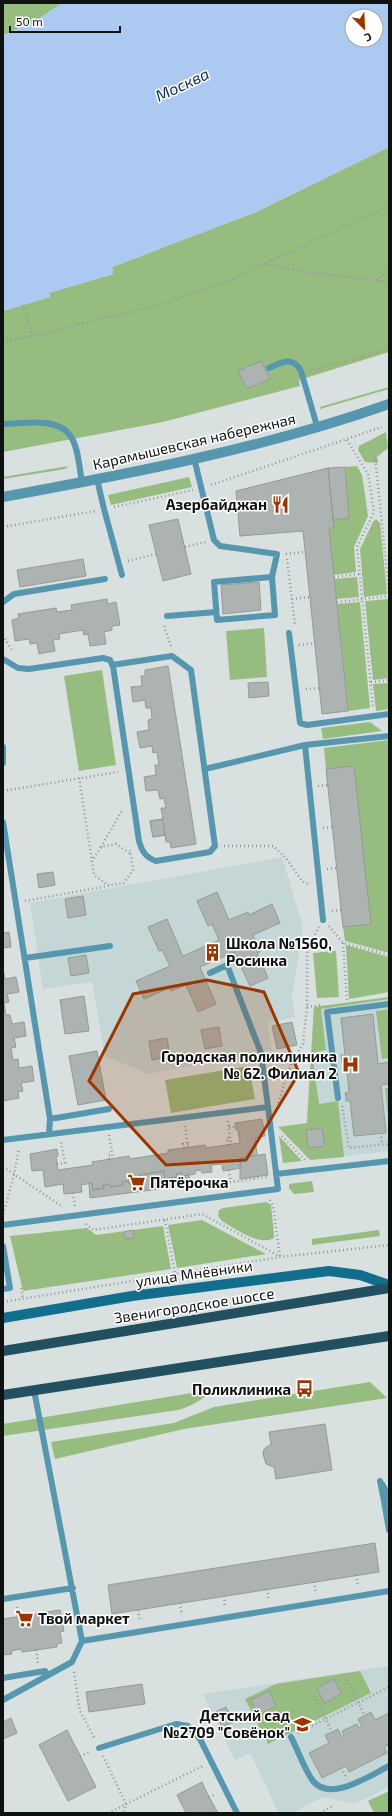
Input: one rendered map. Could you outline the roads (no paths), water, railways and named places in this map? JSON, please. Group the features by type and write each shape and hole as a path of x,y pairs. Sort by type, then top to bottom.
{"main road":[{"name":"улица Мнёвники","path":"3,1318 132,1296 329,1271 347,1272 389,1285"},
{"name":"Звенигородское шоссе","path":"3,1351 389,1288"},
{"path":"3,1395 389,1336"}],"street":[{"name":"Карамышевская набережная","path":"3,497 194,458 358,415 389,404"}],"lane":[{"path":"269,368 284,361 291,361 298,364 317,426"},
{"path":"3,424 40,423 62,427 71,436 82,482"},
{"path":"194,458 200,489 214,540 220,546 277,554 272,577 275,616 217,620 214,582 272,577"},
{"path":"97,479 122,575"},
{"path":"3,602 14,594 105,579"},
{"path":"167,616 216,612"},
{"path":"289,633 300,723 307,725 389,714"},
{"path":"3,659 18,668 29,669 103,658 110,660 142,851 148,858 156,861 201,855 210,852 215,846 190,670 172,656 112,665"},
{"path":"205,769 305,745 389,736"},
{"path":"305,745 323,920"},
{"path":"3,747 3,763"},
{"path":"3,822 50,1119 49,1134"},
{"path":"25,958 110,946"},
{"path":"3,1225 278,1189 273,1174 271,1126 261,1053 227,965 210,973"},
{"path":"338,1098 327,1012 389,1004"},
{"path":"3,1140 268,1107"},
{"path":"50,1119 109,1109"},
{"path":"273,1174 389,1160"},
{"path":"3,1246 10,1288 3,1289"},
{"path":"3,1700 72,1662 82,1640 34,1390"},
{"path":"389,1496 380,1481 386,1500 389,1530"},
{"path":"3,1599 73,1588"},
{"path":"82,1640 389,1591"},
{"path":"3,1678 46,1671 48,1674"},
{"path":"100,1748 176,1724 182,1724 194,1731 237,1813"},
{"path":"291,1736 312,1780 319,1786 330,1790 341,1789 389,1766"}],"water":[{"name":"Москва","path":"62,3 389,3 389,147 256,212 112,267 113,274 49,293 50,297 3,311 3,35 34,22"}],"place":[{"name":"Азербайджан","path":"280,504"},
{"name":"Школа №1560, Росинка","path":"213,952"},
{"name":"Городская поликлиника № 62. Филиал 2","path":"350,1065"},
{"name":"Пятёрочка","path":"137,1182"},
{"name":"Поликлиника","path":"304,1389"},
{"name":"Твой маркет","path":"25,1618"},
{"name":"Детский сад №2709 \"Совёнок\"","path":"303,1724"}]}
